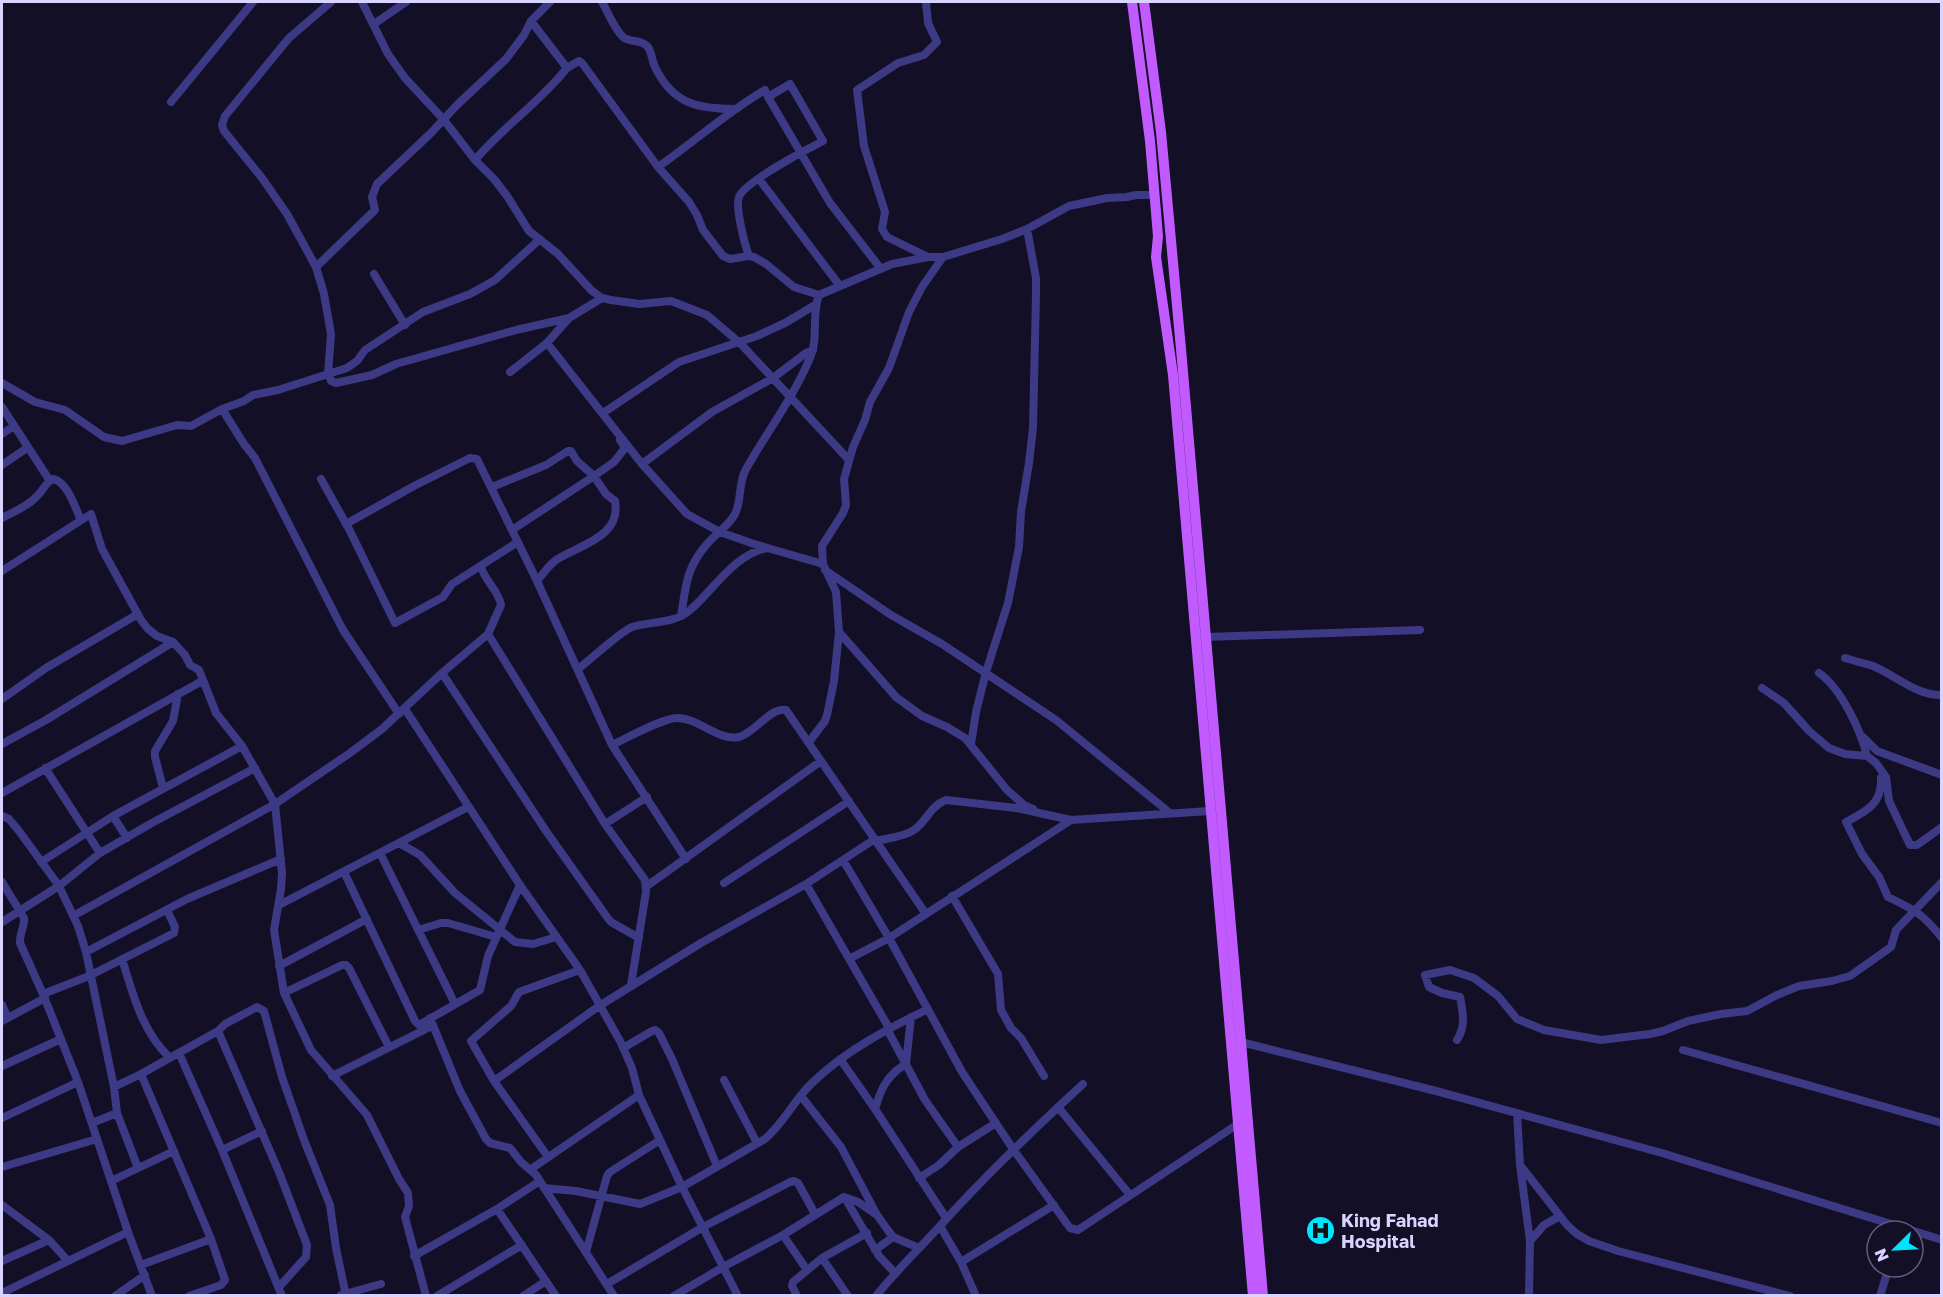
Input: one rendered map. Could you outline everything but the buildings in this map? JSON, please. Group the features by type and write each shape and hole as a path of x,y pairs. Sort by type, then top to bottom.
{"main road":[{"path":"1132,2 1150,141 1158,236 1156,257 1173,375 1210,811 1263,1296"},
{"path":"1144,2 1161,132 1206,638 1235,1040 1238,1124 1253,1296"}],"street":[{"path":"171,102 254,2"},
{"path":"331,2 278,51 223,120 224,131 262,178 287,214 316,267 324,294 330,334 328,374 331,381 336,383 361,378 396,364 516,330 569,318"},
{"path":"362,2 388,54 405,78 444,120 507,196 524,224 558,254 592,291 602,298 639,304 671,301 707,315 740,343 849,460"},
{"path":"374,24 406,2"},
{"path":"316,267 375,210 372,197 377,184 506,58 524,35 531,21 550,2"},
{"path":"602,2 622,36 647,46 660,77 674,94 703,108 737,109"},
{"path":"926,2 928,23 938,42 924,55 898,63 857,90 864,146 885,212 882,230 887,237 928,257"},
{"path":"531,21 567,68"},
{"path":"475,160 567,68 579,61 688,202 703,230 723,256 730,259 749,256 766,264 794,286 819,295 892,264 928,257 944,257 1027,229 1069,206 1107,198 1154,195"},
{"path":"749,256 743,238 738,202 742,191 759,178 823,141 790,84 768,97"},
{"path":"658,166 765,90 830,203 881,269"},
{"path":"759,178 840,286"},
{"path":"971,744 976,712 1008,603 1019,547 1021,512 1033,428 1036,278 1027,229"},
{"path":"2,383 35,402 65,410 104,437 122,441 171,426 191,426 254,395 278,390 353,364 365,350 423,312 470,294 495,280 540,239"},
{"path":"809,742 827,715 834,681 839,632 836,592 824,567 822,546 846,506 843,486 849,460 874,393 890,368 909,312 922,287 944,257"},
{"path":"374,273 405,325"},
{"path":"681,616 689,569 735,513 745,470 791,397 813,350 816,333 815,305 819,295"},
{"path":"510,372 547,343 569,318 602,298"},
{"path":"603,413 679,362 740,343 785,323 815,305"},
{"path":"547,343 642,464 687,514 720,532 824,567 891,615 986,672 1056,720 1170,813"},
{"path":"642,464 712,412 773,378 813,350"},
{"path":"2,407 50,480"},
{"path":"222,409 255,458 343,630 580,970 623,1048 632,1068 639,1095 738,1296"},
{"path":"512,530 614,462 625,448 611,424"},
{"path":"2,434 14,426"},
{"path":"2,465 27,448"},
{"path":"492,487 546,465 571,451 577,461 594,476 606,494 615,501 616,506 610,528 587,545 553,562 537,581"},
{"path":"346,524 470,458 477,459 537,581 612,745 686,859"},
{"path":"2,518 28,504 53,479 63,485 81,520"},
{"path":"321,479 395,623 443,597 452,584 518,542"},
{"path":"2,571 91,514 102,549 148,629 157,636 173,642 185,655 190,665 198,670 216,713 242,746 275,804 282,873 274,930 284,993 311,1050 367,1115 404,1185 409,1200 405,1217 426,1296"},
{"path":"578,669 630,627 681,616 690,610 711,586 740,562 758,550 770,548"},
{"path":"73,916 275,804 350,753 402,712 442,673 488,634 501,606 498,596 483,575 481,567"},
{"path":"2,699 46,668 138,614"},
{"path":"1206,638 1420,630"},
{"path":"839,632 896,697 922,716 965,738 1007,790 1024,805 1042,814"},
{"path":"488,634 605,824 645,880 647,886 632,985"},
{"path":"2,744 46,720 173,642"},
{"path":"1845,658 1874,667 1904,683 1939,696"},
{"path":"442,673 546,831 607,917 611,922 639,938"},
{"path":"1819,674 1828,679 1849,712 1862,736 1867,756"},
{"path":"2,793 202,681"},
{"path":"1762,688 1784,703 1809,731 1829,748 1845,754 1867,756 1876,763 1886,777 1889,801 1910,846 1917,845 1941,827"},
{"path":"163,788 154,757 172,721 178,694"},
{"path":"612,745 666,720 676,718 696,723 723,736 741,736 777,710 787,711 926,914"},
{"path":"1862,736 1877,751 1941,775"},
{"path":"41,862 113,816 242,746"},
{"path":"647,886 821,761"},
{"path":"1876,763 1881,776 1878,800 1846,822 1862,854 1879,877 1888,897 1915,910 1927,919 1941,938"},
{"path":"45,768 100,854"},
{"path":"2,922 59,886 100,854 255,768"},
{"path":"605,824 647,797"},
{"path":"494,1081 599,1006 701,943 806,884 875,840 913,831 935,805 946,800 1016,808 1071,820 1210,811"},
{"path":"724,883 849,801"},
{"path":"279,905 468,807"},
{"path":"2,816 9,819 19,831 59,886 73,916 86,952 89,976 114,1087 117,1113 138,1168"},
{"path":"113,816 127,838"},
{"path":"849,959 889,938 1071,820"},
{"path":"399,843 420,855 498,934"},
{"path":"380,853 455,1004"},
{"path":"86,952 167,910 281,859"},
{"path":"843,860 889,938 956,1062 1013,1149 1070,1228 1077,1230 1238,1124"},
{"path":"344,872 417,1023 419,1025 431,1022"},
{"path":"2,882 20,911 25,925 19,938 20,943 78,1082 152,1296"},
{"path":"1457,1040 1462,1032 1464,1016 1460,997 1429,987 1425,975 1450,970 1474,978 1498,996 1517,1019 1544,1030 1601,1040 1631,1037 1663,1031 1688,1021 1710,1016 1747,1011 1777,994 1799,986 1850,976 1891,947 1896,930 1941,882"},
{"path":"806,884 888,1028 925,1100 958,1147"},
{"path":"332,1076 389,1047 480,990 488,956 520,885"},
{"path":"952,896 998,974 1002,1010 1011,1028 1021,1038 1044,1076"},
{"path":"2,1005 5,1019 44,996 174,933 175,927 167,910"},
{"path":"279,966 366,919"},
{"path":"418,930 448,923 498,934 525,944 540,943 556,937"},
{"path":"122,959 138,1010 157,1044 174,1056 222,1150 281,1291"},
{"path":"284,993 346,965 389,1047"},
{"path":"548,1157 494,1081 471,1041 511,1006 519,992 580,970"},
{"path":"114,1087 174,1056 257,1007 264,1011 282,1077 330,1204 344,1295 381,1284"},
{"path":"414,1256 542,1184 640,1204 682,1186 774,1131 811,1084 840,1059 888,1028 928,1009"},
{"path":"875,1109 882,1089 894,1073 906,1064 911,1017"},
{"path":"431,1022 460,1091 486,1139 494,1144 506,1145 521,1162 531,1169 614,1296"},
{"path":"218,1031 262,1131 308,1250 306,1257 281,1291"},
{"path":"623,1048 652,1031 659,1033 717,1166"},
{"path":"2,1066 61,1040"},
{"path":"1235,1040 1662,1153 1867,1219"},
{"path":"1683,1050 1941,1123"},
{"path":"840,1059 919,1178 943,1222 976,1296"},
{"path":"141,1074 212,1239 225,1280 221,1285 189,1296"},
{"path":"724,1080 757,1143"},
{"path":"2,1118 78,1082"},
{"path":"876,1296 1013,1149 1083,1084"},
{"path":"531,1169 639,1095"},
{"path":"801,1096 841,1147 877,1215 893,1237 919,1248"},
{"path":"1058,1107 1131,1195"},
{"path":"92,1123 117,1113"},
{"path":"1517,1113 1520,1165 1530,1241 1528,1296"},
{"path":"919,1178 958,1147 996,1123"},
{"path":"222,1150 262,1131"},
{"path":"2,1167 97,1139"},
{"path":"586,1252 604,1182 610,1172 660,1140"},
{"path":"111,1181 174,1151"},
{"path":"1520,1165 1577,1234 1629,1254 1790,1296"},
{"path":"607,1284 703,1227 794,1181 798,1183 815,1214"},
{"path":"844,1197 858,1202 877,1215"},
{"path":"674,1296 783,1235 844,1197"},
{"path":"844,1197 875,1250 895,1273"},
{"path":"961,1262 1054,1205"},
{"path":"4,1209 49,1240 68,1261"},
{"path":"497,1209 556,1296"},
{"path":"1530,1241 1544,1225 1560,1216"},
{"path":"2,1293 128,1232"},
{"path":"797,1296 792,1286 793,1282 822,1258 867,1233"},
{"path":"783,1235 807,1270"},
{"path":"1925,1236 1941,1240"},
{"path":"875,1250 893,1237"},
{"path":"141,1265 212,1239"},
{"path":"2,1261 49,1240"},
{"path":"441,1295 522,1245"},
{"path":"822,1258 848,1296"},
{"path":"115,1296 145,1275"},
{"path":"1880,1296 1885,1279"},
{"path":"523,1296 546,1281"}],"place":[{"name":"King Fahad Hospital","path":"1320,1231"}]}
